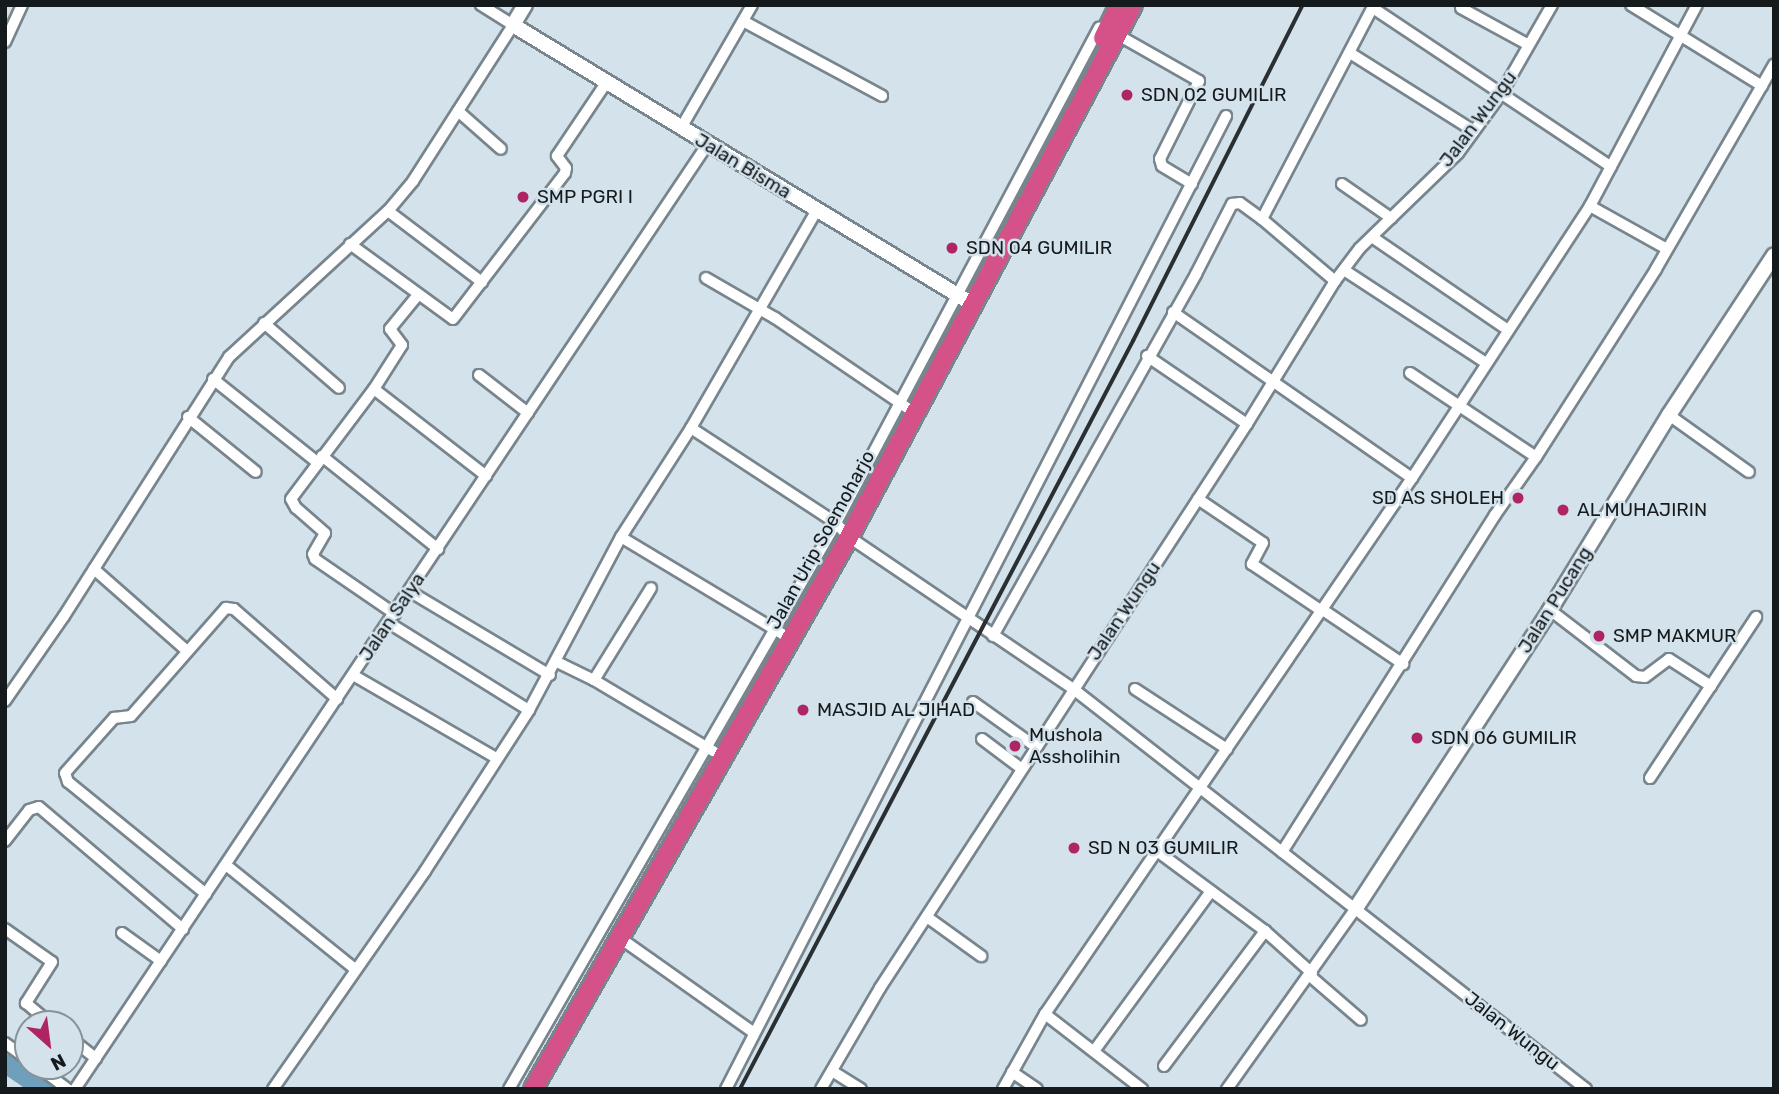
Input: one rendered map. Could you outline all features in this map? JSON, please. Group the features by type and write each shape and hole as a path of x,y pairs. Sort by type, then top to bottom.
{"highway":[{"name":"Jalan Urip Soemoharjo","path":"533,1089 622,940 845,533 1072,103 1119,5"},
{"name":"Jalan Urip Soemoharjo","path":"523,1089 779,632 845,533 905,405 1120,36 1133,5"}],"street":[{"path":"481,5 513,25"},
{"path":"5,701 94,569 188,417 229,357 388,211 413,181 525,5"},
{"path":"681,128 752,5"},
{"path":"966,300 1112,5"},
{"path":"845,533 1120,36 1141,5"},
{"name":"Jalan Wungu","path":"1552,5 1501,94 1458,153 1372,237 1335,281 1247,424 1072,688 1586,1089"},
{"path":"1631,5 1762,86"},
{"path":"1003,1089 1045,1014 1323,611 1590,206 1697,5"},
{"path":"5,42 19,6"},
{"path":"1262,219 1373,7 1611,167"},
{"path":"1461,8 1529,45"},
{"path":"743,21 882,96"},
{"name":"Jalan Bisma","path":"513,25 966,300"},
{"path":"1120,36 1199,80 1160,159 1162,166 1192,184"},
{"path":"1350,53 1474,131"},
{"path":"1282,852 1403,664 1494,515 1536,457 1667,249 1774,65"},
{"path":"351,244 452,319 565,173 566,168 557,156 606,83"},
{"path":"458,111 501,149"},
{"path":"726,1089 1226,116"},
{"name":"Jalan Salya","path":"75,1089 707,145"},
{"path":"1342,184 1391,218"},
{"path":"993,636 1234,202 1240,203 1262,219 1335,281"},
{"path":"1590,206 1667,249"},
{"path":"273,1089 425,871 529,710 557,662 621,537 691,428 757,309 817,210"},
{"path":"388,211 482,282"},
{"path":"1372,237 1508,330"},
{"name":"Jalan Pucang","path":"1356,908 1550,610 1670,415 1774,255"},
{"path":"1344,270 1486,363"},
{"path":"706,278 905,405"},
{"path":"418,296 390,329 403,344 374,389 291,499 296,508 325,533 313,557 392,618 529,710"},
{"path":"1173,313 1274,380 1412,478"},
{"path":"264,323 338,388"},
{"path":"1147,356 1247,424"},
{"path":"1409,373 1536,457"},
{"path":"479,375 528,413"},
{"path":"213,379 438,549"},
{"path":"374,389 486,477"},
{"path":"1670,415 1749,472"},
{"path":"188,417 256,472"},
{"path":"691,428 1072,688 880,988 821,1089"},
{"path":"1198,499 1263,543 1252,564 1403,664"},
{"path":"621,537 779,632"},
{"path":"94,569 187,651"},
{"path":"594,680 651,588"},
{"path":"410,591 550,675"},
{"path":"206,894 68,782 64,775 114,718 131,716 221,611 230,607 337,699"},
{"path":"1550,610 1636,676 1645,677 1668,659 1711,686"},
{"path":"1650,778 1756,617"},
{"path":"509,1089 712,750 594,680 557,662"},
{"path":"353,675 496,758"},
{"path":"1135,689 1227,749"},
{"path":"973,702 1036,747"},
{"path":"982,739 1022,769"},
{"path":"5,841 29,810 39,807 183,929"},
{"path":"1157,851 1265,932 1360,1020"},
{"path":"226,865 355,969"},
{"path":"1094,1051 1211,891"},
{"path":"1227,1089 1311,975 1356,908"},
{"path":"927,917 981,956"},
{"path":"5,929 52,962 26,1003 34,1010"},
{"path":"1164,1066 1265,932"},
{"path":"122,933 161,961"},
{"path":"542,1089 622,940 754,1033"},
{"path":"1045,1014 1142,1089"},
{"path":"84,1049 96,1058"},
{"path":"832,1071 861,1089"},
{"path":"1012,1072 1037,1089"}],"waterway":[{"path":"5,1063 43,1089"}],"railway":[{"path":"740,1089 1133,341 1303,5"}],"place":[{"name":"SDN 02 GUMILIR","path":"1127,95"},
{"name":"SMP PGRI I","path":"523,197"},
{"name":"SDN 04 GUMILIR","path":"952,248"},
{"name":"SD AS SHOLEH","path":"1518,498"},
{"name":"AL MUHAJIRIN","path":"1563,510"},
{"name":"SMP MAKMUR","path":"1599,636"},
{"name":"MASJID AL JIHAD","path":"803,710"},
{"name":"SDN 06 GUMILIR","path":"1417,738"},
{"name":"Mushola Assholihin","path":"1015,746"},
{"name":"SD N 03 GUMILIR","path":"1074,848"}]}
